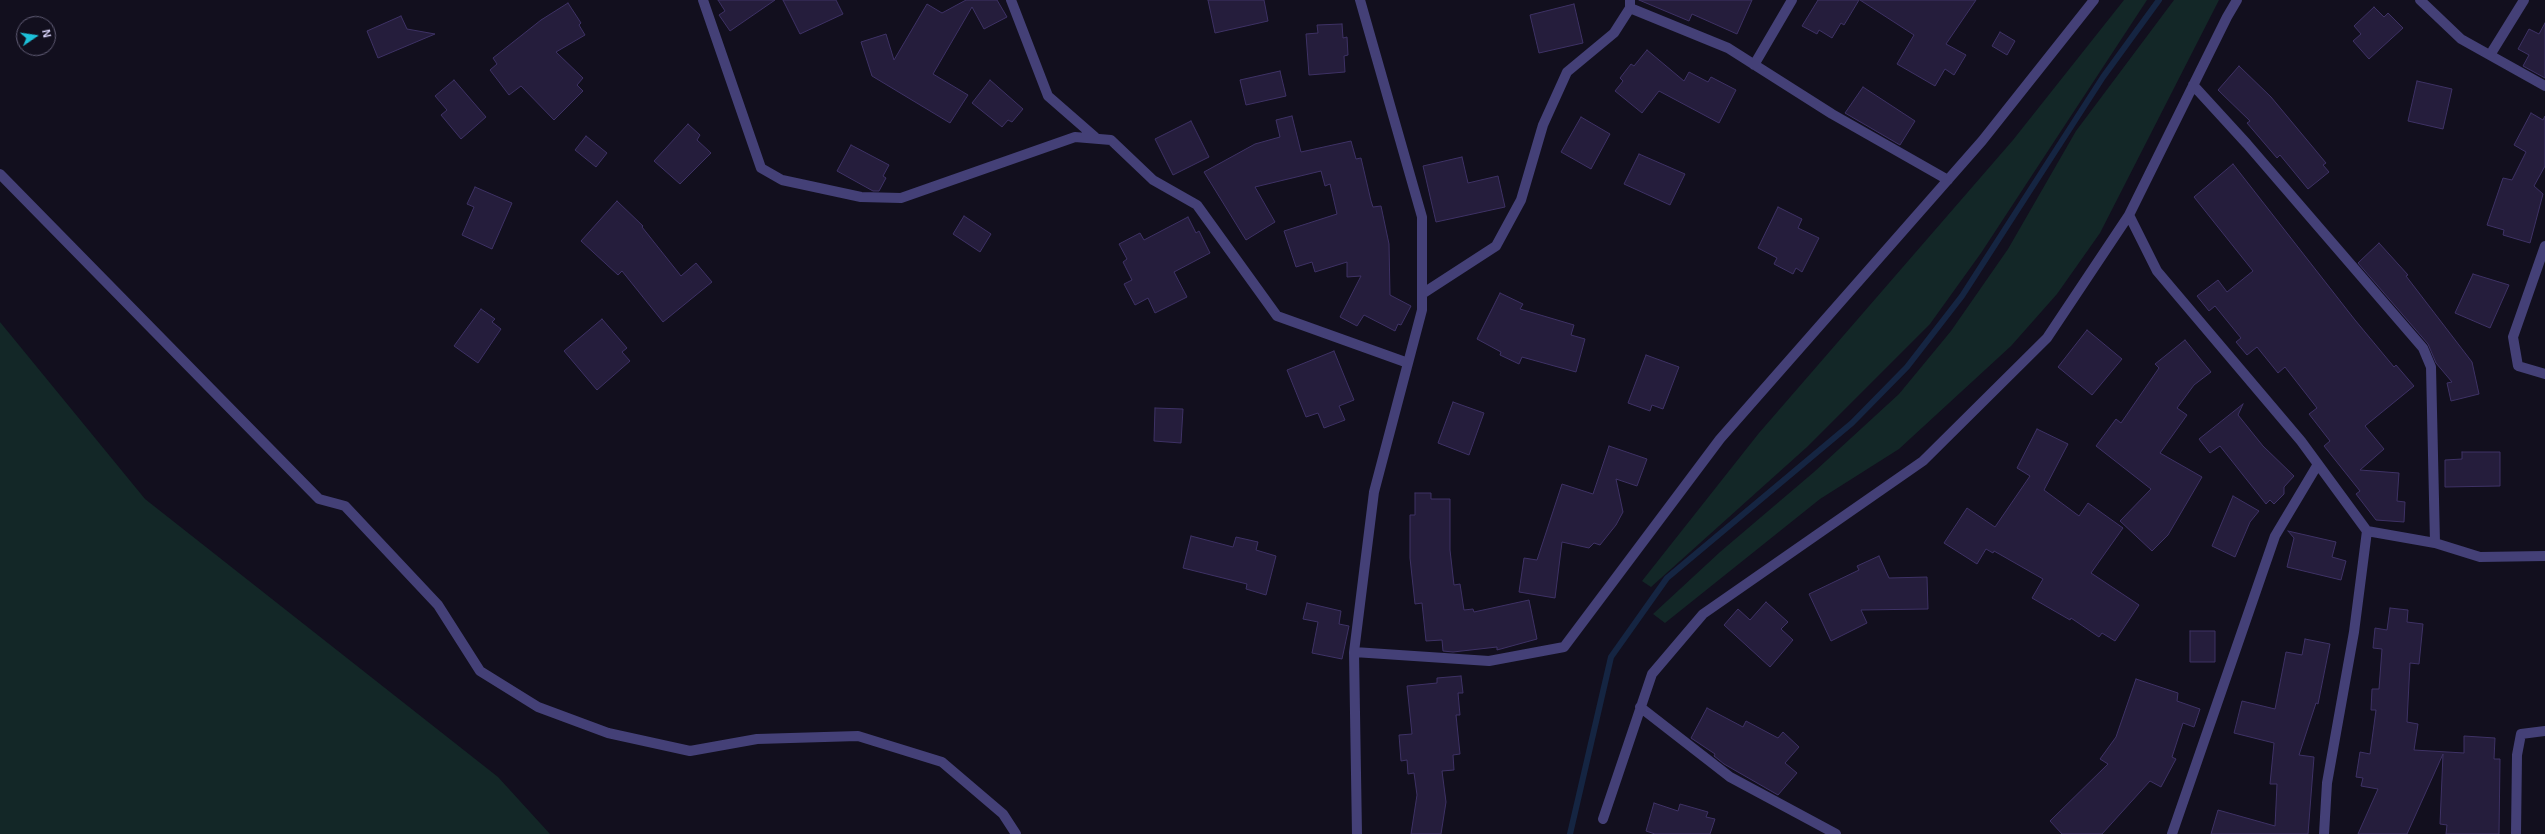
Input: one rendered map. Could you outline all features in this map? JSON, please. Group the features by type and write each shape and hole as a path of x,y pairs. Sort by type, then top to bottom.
{"street":[{"path":"703,0 760,168 782,180 861,197 901,198 1075,137 1094,137 1112,140 1153,180 1197,204 1277,316 1408,363"},
{"path":"1011,0 1048,96 1094,137"},
{"path":"1357,834 1354,652 1374,492 1422,310 1422,216 1360,0"},
{"path":"1754,65 1792,0"},
{"path":"1354,652 1489,661 1564,647 1720,439 1982,141 2094,0"},
{"path":"1603,819 1652,674 1703,614 1923,460 2047,338 2129,215 2237,0"},
{"path":"2420,0 2461,39 2545,86"},
{"path":"2490,55 2524,0"},
{"path":"1422,294 1496,246 1521,200 1543,125 1567,72 1614,33 1630,4 1728,48 1832,114 1948,180"},
{"path":"2193,85 2247,144 2423,348 2431,368 2435,543"},
{"path":"0,174 319,499 345,506 438,605 480,671 538,707 601,731 690,751 757,739 858,736 942,762 1003,814 1016,834"},
{"path":"2129,215 2157,271 2301,441 2367,531 2354,632 2328,783 2324,834"},
{"path":"2545,246 2513,337 2518,366 2545,374"},
{"path":"2172,834 2275,536 2318,464"},
{"path":"2367,531 2435,543 2480,557 2545,556"},
{"path":"1640,707 1730,777 1836,834"},
{"path":"2516,834 2517,755 2521,734 2545,732"}],"green space":[{"path":"2124,0 2147,0 1981,253 1930,324 1807,447 1651,587 1642,581 1759,433 2013,140"},
{"path":"2174,0 2219,0 2100,233 2057,294 2011,346 1899,449 1820,499 1665,623 1653,614 1720,552 1814,472 1899,394 1951,331 2008,249 2076,131"},
{"path":"0,322 145,499 498,777 550,834 0,834"}],"building":[{"path":"718,0 775,0 730,31 719,15 725,11"},
{"path":"783,0 836,0 843,14 800,34"},
{"path":"966,0 997,0 1007,17 984,29 972,7 933,74 968,95 950,123 872,76 861,42 886,34 894,60 927,4 942,13"},
{"path":"1208,0 1264,0 1268,21 1215,33"},
{"path":"1639,0 1752,0 1737,34 1692,14 1689,21"},
{"path":"1818,0 1859,0 1844,25 1841,23 1832,38 1819,30 1817,34 1802,26"},
{"path":"1860,0 1976,0 1946,44 1966,55 1954,75 1945,69 1935,86 1897,64 1914,35"},
{"path":"568,3 581,23 579,25 585,35 556,52 583,78 577,85 583,91 554,120 521,86 509,95 490,70 497,64 493,58 541,20"},
{"path":"1574,4 1583,43 1539,53 1530,15"},
{"path":"2374,7 2384,17 2388,13 2403,28 2369,59 2353,41 2361,34 2354,26"},
{"path":"401,16 407,29 435,34 378,58 367,31"},
{"path":"2545,23 2545,78 2523,66 2529,55 2518,49 2529,29 2539,34"},
{"path":"1342,24 1343,38 1347,37 1348,55 1344,56 1345,72 1309,75 1306,34 1318,33 1317,25"},
{"path":"2000,32 2015,41 2007,55 1992,46"},
{"path":"1647,50 1684,81 1689,72 1708,82 1711,77 1736,90 1719,123 1659,91 1642,113 1615,91 1623,81 1620,78 1631,64 1634,66"},
{"path":"2239,66 2271,97 2326,163 2323,165 2329,172 2308,189 2280,155 2277,158 2247,123 2250,121 2218,90"},
{"path":"1280,71 1286,96 1246,105 1240,80"},
{"path":"454,80 486,117 461,139 441,115 447,110 435,96"},
{"path":"990,80 1023,109 1012,122 1008,120 1002,127 972,103"},
{"path":"2417,81 2452,89 2443,129 2408,121"},
{"path":"1863,87 1915,121 1900,145 1845,113"},
{"path":"2531,113 2543,120 2545,116 2545,166 2534,186 2543,194 2530,243 2503,235 2504,230 2487,225 2503,178 2512,180 2526,152 2514,145"},
{"path":"1292,116 1301,152 1351,141 1356,159 1361,158 1373,207 1381,206 1389,244 1390,295 1411,306 1401,325 1398,324 1395,331 1364,315 1357,326 1340,317 1361,276 1347,277 1347,262 1315,272 1312,262 1296,267 1284,231 1337,214 1330,184 1325,186 1321,171 1255,187 1275,222 1246,240 1204,172 1255,144 1280,137 1276,120"},
{"path":"1581,117 1610,134 1591,169 1561,152"},
{"path":"1191,121 1209,157 1173,175 1155,139"},
{"path":"688,124 700,135 697,140 711,153 680,184 654,161"},
{"path":"586,136 607,153 596,167 575,150"},
{"path":"851,145 889,165 883,176 886,178 879,191 873,191 837,171"},
{"path":"1639,154 1685,174 1670,205 1624,184"},
{"path":"1462,157 1468,183 1498,176 1505,207 1436,222 1423,166"},
{"path":"2233,164 2355,320 2394,367 2396,365 2414,386 2365,426 2384,449 2360,470 2399,473 2397,501 2405,502 2404,522 2376,520 2356,494 2360,491 2324,446 2330,441 2309,414 2317,408 2285,367 2278,373 2257,347 2247,355 2236,342 2241,338 2215,306 2209,311 2197,296 2218,280 2227,292 2253,271 2194,197"},
{"path":"475,187 512,203 492,249 462,235 474,207 467,204"},
{"path":"617,201 643,226 642,227 681,276 696,263 712,282 663,322 622,271 618,275 581,241"},
{"path":"1778,207 1802,219 1798,228 1819,238 1802,272 1796,268 1793,274 1774,264 1777,258 1758,248"},
{"path":"964,216 991,234 980,252 953,234"},
{"path":"1188,217 1196,233 1199,231 1210,253 1174,272 1187,297 1155,313 1148,298 1135,305 1124,284 1132,280 1123,262 1127,259 1119,244 1140,233 1144,240"},
{"path":"2379,243 2408,275 2406,276 2472,362 2479,394 2451,401 2447,383 2452,382 2436,363 2428,344 2358,263"},
{"path":"2473,274 2509,285 2490,328 2455,313"},
{"path":"1500,293 1523,304 1520,309 1574,325 1571,335 1585,339 1576,372 1522,357 1519,364 1500,355 1501,352 1477,339"},
{"path":"481,309 495,319 492,322 501,329 478,363 454,346"},
{"path":"602,319 627,348 622,352 630,361 597,390 564,351"},
{"path":"2087,330 2122,359 2092,395 2058,367"},
{"path":"2185,340 2211,372 2194,385 2177,408 2187,415 2160,453 2202,477 2168,535 2152,551 2120,521 2151,489 2096,446 2116,419 2121,423 2159,368 2155,364"},
{"path":"1334,351 1354,400 1339,406 1345,420 1324,428 1318,413 1306,417 1287,370"},
{"path":"1646,355 1679,367 1663,409 1652,405 1650,411 1628,403"},
{"path":"1453,402 1484,413 1469,455 1438,443"},
{"path":"2243,404 2238,415 2263,446 2294,476 2284,487 2284,494 2274,504 2270,500 2266,504 2220,446 2210,453 2199,439"},
{"path":"1155,408 1183,409 1181,443 1154,441"},
{"path":"2037,429 2068,444 2044,490 2079,516 2088,503 2123,528 2091,573 2139,605 2115,641 2102,633 2099,637 2071,618 2070,620 2032,598 2043,579 1994,551 1993,553 1986,549 1977,564 1944,543 1967,508 1995,527 2030,476 2017,468"},
{"path":"1609,446 1647,459 1637,486 1616,479 1623,512 1616,525 1600,545 1594,543 1589,548 1562,542 1555,598 1519,592 1524,558 1537,560 1562,484 1593,494"},
{"path":"2462,452 2500,452 2500,486 2445,487 2445,460 2462,459"},
{"path":"1415,493 1431,493 1431,499 1450,499 1450,550 1454,585 1460,584 1464,610 1473,609 1474,612 1529,600 1537,639 1497,650 1497,647 1453,652 1443,651 1442,640 1426,641 1422,603 1415,604 1410,558 1410,515 1415,515"},
{"path":"2233,496 2259,511 2250,522 2235,557 2212,546"},
{"path":"2288,531 2336,542 2332,557 2346,561 2341,580 2287,567 2294,538"},
{"path":"1191,536 1233,547 1236,537 1258,542 1256,550 1276,556 1266,595 1246,589 1247,584 1183,568"},
{"path":"1879,556 1889,578 1927,577 1928,609 1861,610 1867,623 1831,641 1809,594 1859,570 1857,566"},
{"path":"1766,602 1788,622 1781,629 1793,640 1770,667 1724,625 1738,609 1750,620"},
{"path":"1307,603 1341,611 1339,624 1349,626 1342,659 1312,653 1318,622 1303,619"},
{"path":"2390,608 2408,610 2407,622 2423,624 2419,664 2410,663 2407,722 2418,724 2414,750 2464,753 2464,736 2495,738 2494,759 2500,759 2499,834 2446,834 2447,825 2440,824 2443,754 2407,834 2358,834 2378,789 2361,786 2363,778 2356,777 2360,752 2370,754 2376,710 2371,710 2372,689 2379,689 2382,649 2373,648 2375,628 2387,630"},
{"path":"2190,631 2215,631 2215,662 2190,662"},
{"path":"2305,639 2330,644 2318,704 2316,703 2299,755 2314,757 2308,834 2211,834 2218,810 2275,826 2277,784 2270,784 2274,743 2234,733 2242,701 2275,709 2286,652 2302,655"},
{"path":"1461,676 1463,693 1458,693 1460,715 1456,715 1460,754 1453,755 1454,770 1442,771 1446,802 1441,834 1411,834 1417,795 1414,773 1408,774 1407,760 1401,761 1399,735 1412,734 1407,686 1437,683 1437,678"},
{"path":"2136,679 2178,693 2177,701 2200,709 2194,727 2183,723 2172,757 2176,759 2161,787 2150,781 2102,834 2062,834 2050,821 2108,764 2100,759 2116,737"},
{"path":"1707,708 1743,727 1746,721 1778,738 1783,732 1799,747 1785,763 1797,773 1778,795 1724,764 1714,756 1715,754 1691,738"},
{"path":"1654,803 1678,811 1680,804 1708,812 1706,817 1715,819 1710,834 1655,834 1646,831"}],"waterway":[{"path":"1570,834 1611,657 1667,578 1852,423 1907,367 1962,296 2103,77 2159,0"}]}
